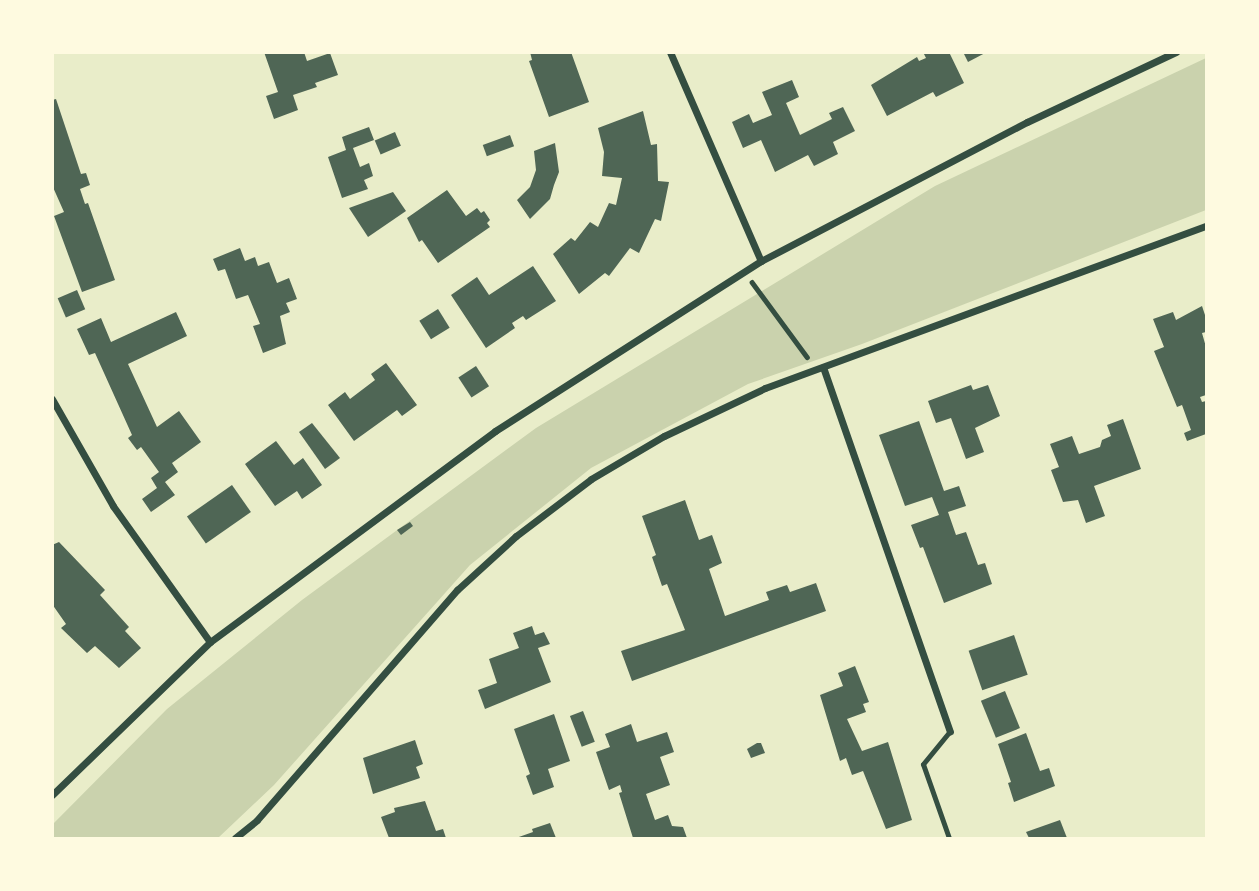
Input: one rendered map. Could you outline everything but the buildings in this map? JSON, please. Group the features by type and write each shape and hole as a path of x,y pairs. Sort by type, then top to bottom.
{"street":[{"path":"670,52 761,261"},
{"path":"52,795 210,642 495,431 761,261 1027,122 1176,52"},
{"path":"235,838 257,820 457,590 516,536 591,479 664,436 717,409 823,367 1206,226"},
{"path":"823,367 950,731"},
{"path":"52,399 113,506 210,642"}],"lane":[{"path":"949,838 923,764 950,731"}],"path":[{"path":"745,271 782,326 808,357 813,371"}],"green space":[{"path":"1206,58 1206,210 862,344 748,384 591,468 470,565 274,785 218,838 53,838 53,824 167,709 302,600 536,428 935,186"}]}
